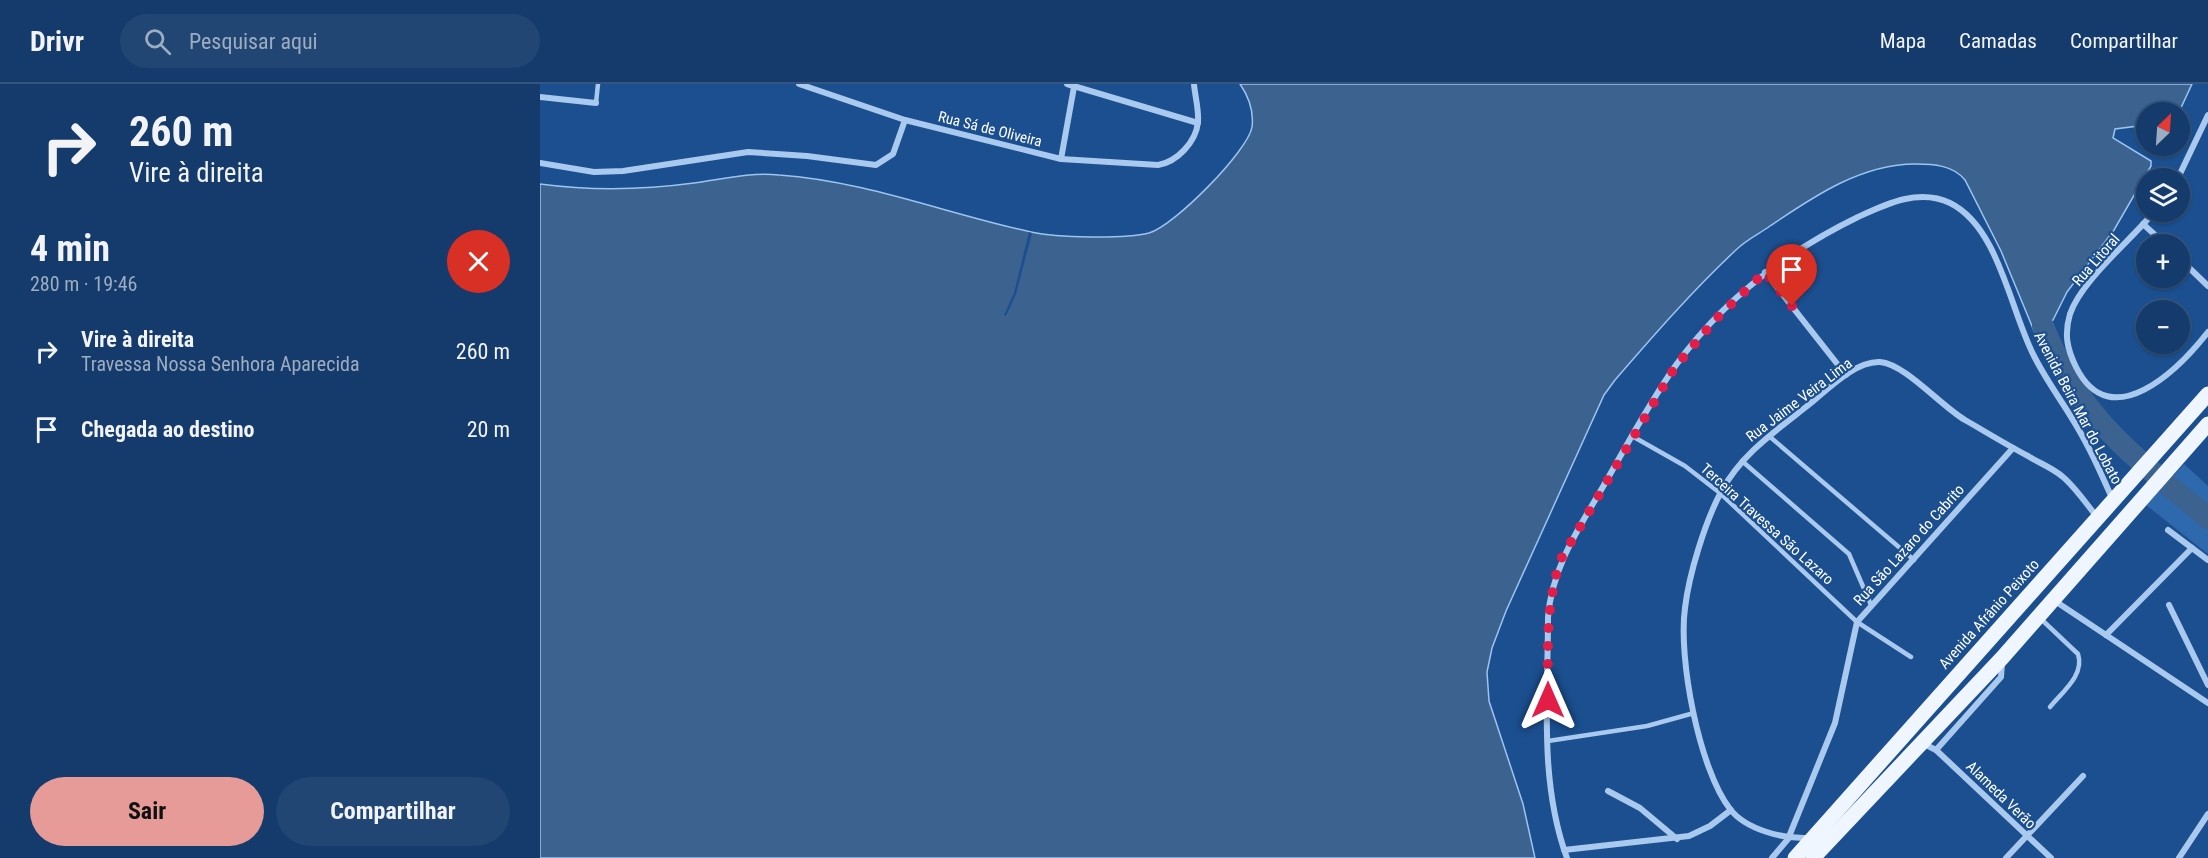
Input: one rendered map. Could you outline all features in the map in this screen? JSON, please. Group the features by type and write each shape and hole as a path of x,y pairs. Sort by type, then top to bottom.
{"main road":[{"name":"Avenida Afrânio Peixoto","path":"1795,858 2119,497 2208,394"},
{"path":"1813,858 1930,747 2002,658 2138,507 2208,424"}],"street":[{"name":"Rua Sá de Oliveira","path":"799,84 905,120 1061,159 1168,164 1179,156 1198,123"},
{"path":"1061,159 1070,86 1198,123 1194,84"},
{"path":"540,97 596,104"},
{"path":"2183,168 2208,115"},
{"path":"540,163 594,172 616,171 748,152 807,156 876,165 892,154 905,120"},
{"name":"Avenida Beira Mar do Lobato","path":"1567,858 1550,788 1548,617 1554,579 1561,559 1632,436 1692,345 1765,272 1833,229 1893,202 1923,196 1941,199 1958,208 1975,223 1992,251 2034,356 2119,497"},
{"path":"2143,224 2154,234"},
{"name":"Rua Litoral","path":"2143,224 2081,293 2071,311 2066,330 2069,353 2091,388 2103,396 2120,398 2156,382 2186,358 2208,332"},
{"path":"2190,269 2208,286"},
{"path":"1765,272 1846,375"},
{"name":"Rua Jaime Veira Lima","path":"1731,810 1714,777 1694,713 1683,647 1684,610 1691,574 1720,493 1742,461 1769,436 1846,375 1866,364 1889,363 1948,409 2064,477 2098,519"},
{"name":"Rua São Lazaro do Cabrito","path":"1772,858 1788,839 1835,723 1857,622 2013,448"},
{"path":"2168,530 2208,560"},
{"path":"2106,635 2192,548"},
{"path":"2054,600 2208,703"},
{"path":"2169,605 2208,685"},
{"name":"Alameda Verão","path":"1930,747 2051,858"},
{"path":"2006,858 2083,776"},
{"path":"1608,791 1640,808 1677,838"},
{"path":"1564,850 1677,838 1705,829 1731,810 1741,819 1788,839 1813,838"},
{"path":"2179,858 2208,814"}],"lane":[{"path":"596,104 598,84"},
{"name":"Terceira Travessa São Lazaro","path":"1632,436 1684,466 1720,493 1857,622 1911,657"},
{"path":"1769,436 1914,560"},
{"path":"1742,461 1849,554 1871,605"},
{"path":"2039,618 2078,654 2080,660 2076,675 2050,707"},
{"path":"1548,741 1647,726 1694,713"}],"shaded area":[{"path":"1240,84 2192,84 2184,102 2136,102 2136,126 2115,129 2113,138 2136,152 2136,156 2143,156 2151,161 2151,166 2150,168 2136,168 2136,192 2114,230 2067,292 2053,320 2034,331 2001,251 1965,180 1955,171 1942,166 1895,165 1838,184 1744,243 1690,296 1615,380 1604,395 1506,611 1492,648 1487,672 1489,701 1523,804 1535,858 540,858 540,184 598,189 636,188 768,174 843,184 1043,234 1091,237 1138,235 1149,233 1175,217 1192,203 1238,153 1252,127 1250,104"},
{"path":"2184,464 2208,486 2208,554 2146,505"}],"pier":[{"path":"1029,232 1032,233 1016,294 1006,316 1004,315 1014,293"}],"waterway":[{"path":"2043,326 2057,358 2092,412 2133,455 2208,518"}],"route":[{"path":"1548,700 1549,597 1561,559 1654,400 1692,345 1765,272 1792,306"}]}
